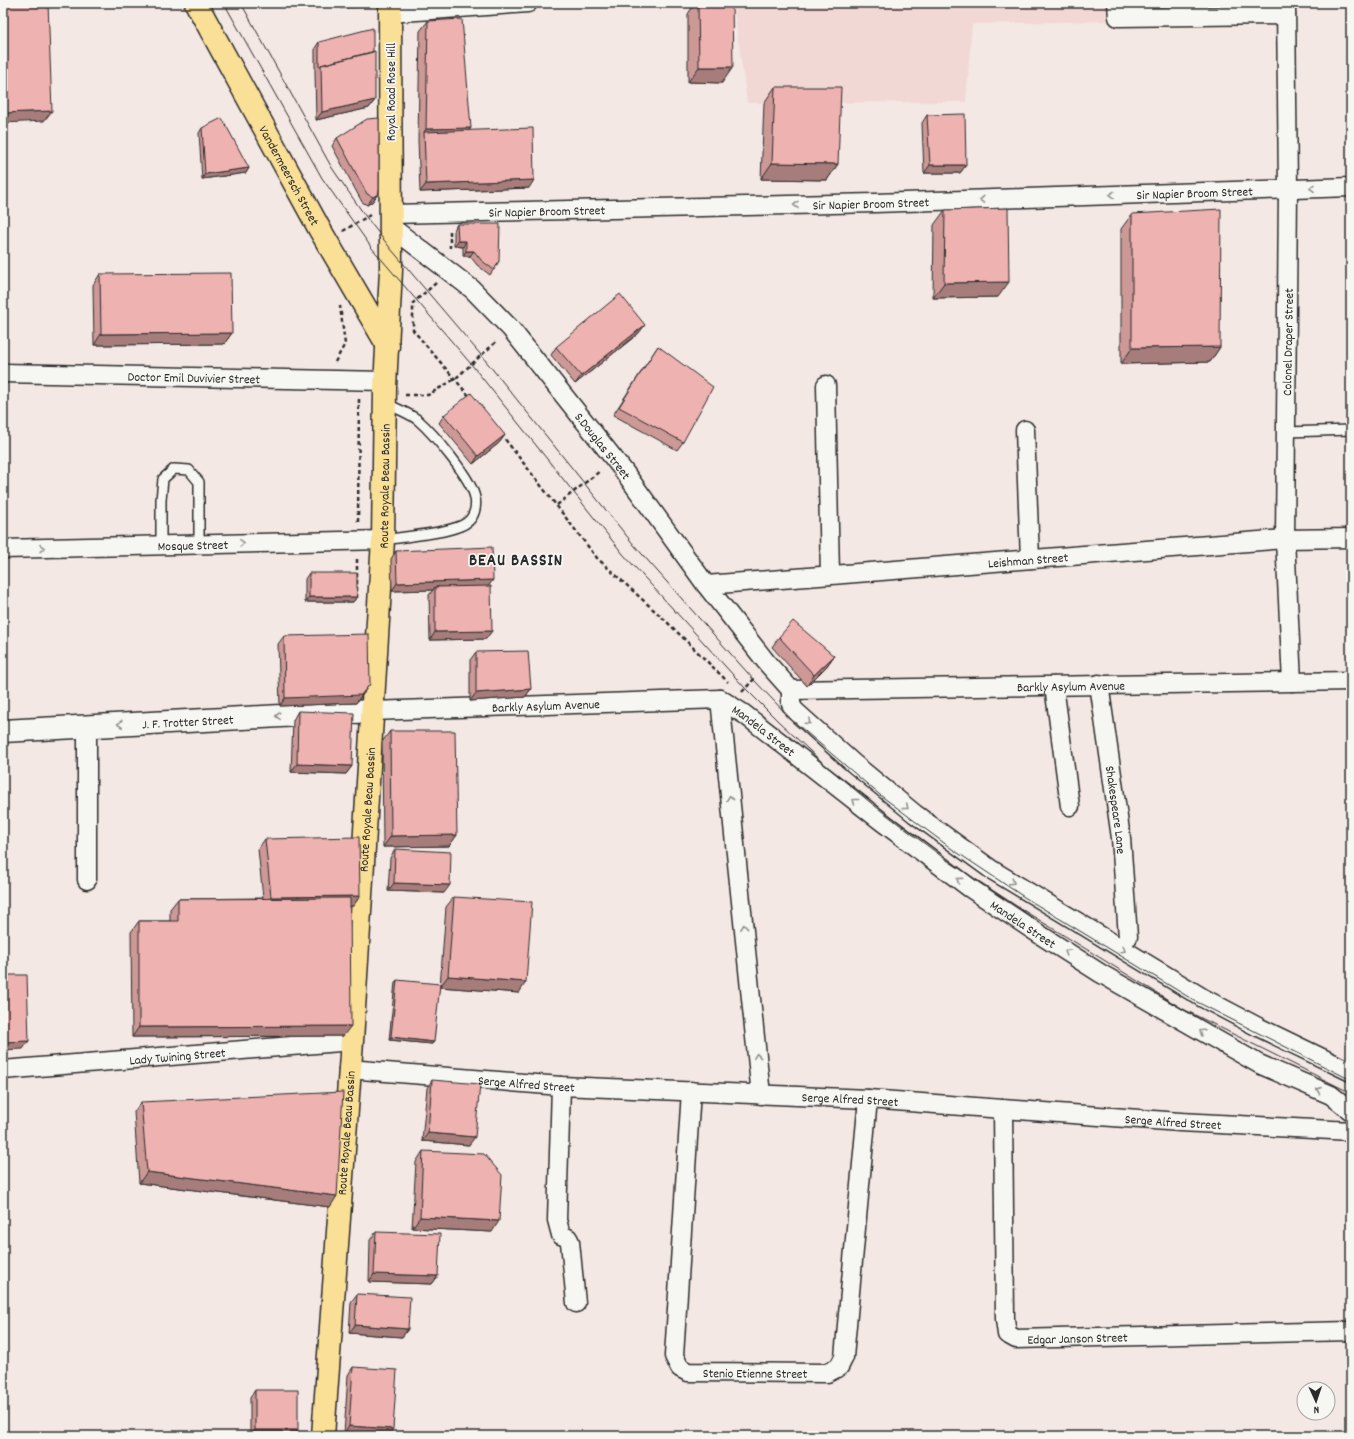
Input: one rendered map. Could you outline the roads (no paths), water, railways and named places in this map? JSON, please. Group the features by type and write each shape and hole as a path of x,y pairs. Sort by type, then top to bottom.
{"main road":[{"name":"Vandermeersch Street","path":"196,3 320,230 388,346"},
{"name":"Royal Road Rose Hill","path":"390,8 390,181"},
{"name":"Route Royale Beau Bassin","path":"323,1436 334,1305 348,1069 352,1042 383,540 385,403 391,270 390,181"}],"street":[{"path":"390,8 528,3"},
{"path":"1117,3 1118,17 1286,9"},
{"name":"Colonel Draper Street","path":"1286,9 1288,189 1285,539 1292,682"},
{"name":"Sir Napier Broom Street","path":"390,220 450,212 875,203 1351,188"},
{"name":"S.Douglas Street","path":"390,220 472,289 511,329 615,460 706,585 757,651 791,690"},
{"name":"Doctor Emil Duvivier Street","path":"3,373 386,381"},
{"path":"826,385 830,575"},
{"path":"1025,430 1030,559"},
{"name":"Leishman Street","path":"706,585 1285,539 1351,538"},
{"name":"Mosque Street","path":"3,549 383,540"},
{"name":"Barkly Asylum Avenue","path":"791,690 1351,681"},
{"name":"Shakespeare Lane","path":"1099,684 1121,838 1128,937"},
{"path":"1054,686 1070,806"},
{"path":"791,690 791,704 794,710 853,763 947,839 992,870 1203,998 1260,1028 1351,1072"},
{"path":"720,699 761,1095"},
{"name":"Barkly Asylum Avenue","path":"372,711 720,699"},
{"name":"Mandela Street","path":"720,699 744,714 880,821 970,888 1042,936 1100,973 1259,1064 1331,1095 1351,1111"},
{"name":"J. F. Trotter Street","path":"3,731 372,711"},
{"path":"87,726 87,880"},
{"name":"Lady Twining Street","path":"3,1070 352,1042"},
{"name":"Serge Alfred Street","path":"348,1069 561,1086 868,1099 1180,1122 1351,1131"},
{"path":"561,1086 557,1220 561,1235 568,1238 570,1242 576,1302"},
{"name":"Stenio Etienne Street","path":"691,1091 674,1356 680,1368 688,1372 827,1373 839,1367 844,1357 868,1099"},
{"name":"Edgar Janson Street","path":"1003,1109 1005,1319 1007,1334 1016,1339 1351,1331"}],"lane":[{"path":"383,540 450,529 466,523 474,515 476,499 471,487 434,436 416,419 385,403"},
{"path":"1286,432 1351,430"},
{"path":"161,545 161,500 163,479 174,469 189,470 199,482 199,544"}],"tram line":[{"path":"224,3 322,178 371,247 471,364 623,554 745,688 778,721 824,764 871,803 945,859 1018,907 1183,1009 1351,1093"},
{"path":"241,3 332,168 366,217 391,249 481,355 634,545 754,680 792,720 880,795 952,849 1024,897 1195,1001 1351,1080"}],"district":[{"name":"BEAU BASSIN","path":"516,559"}]}
